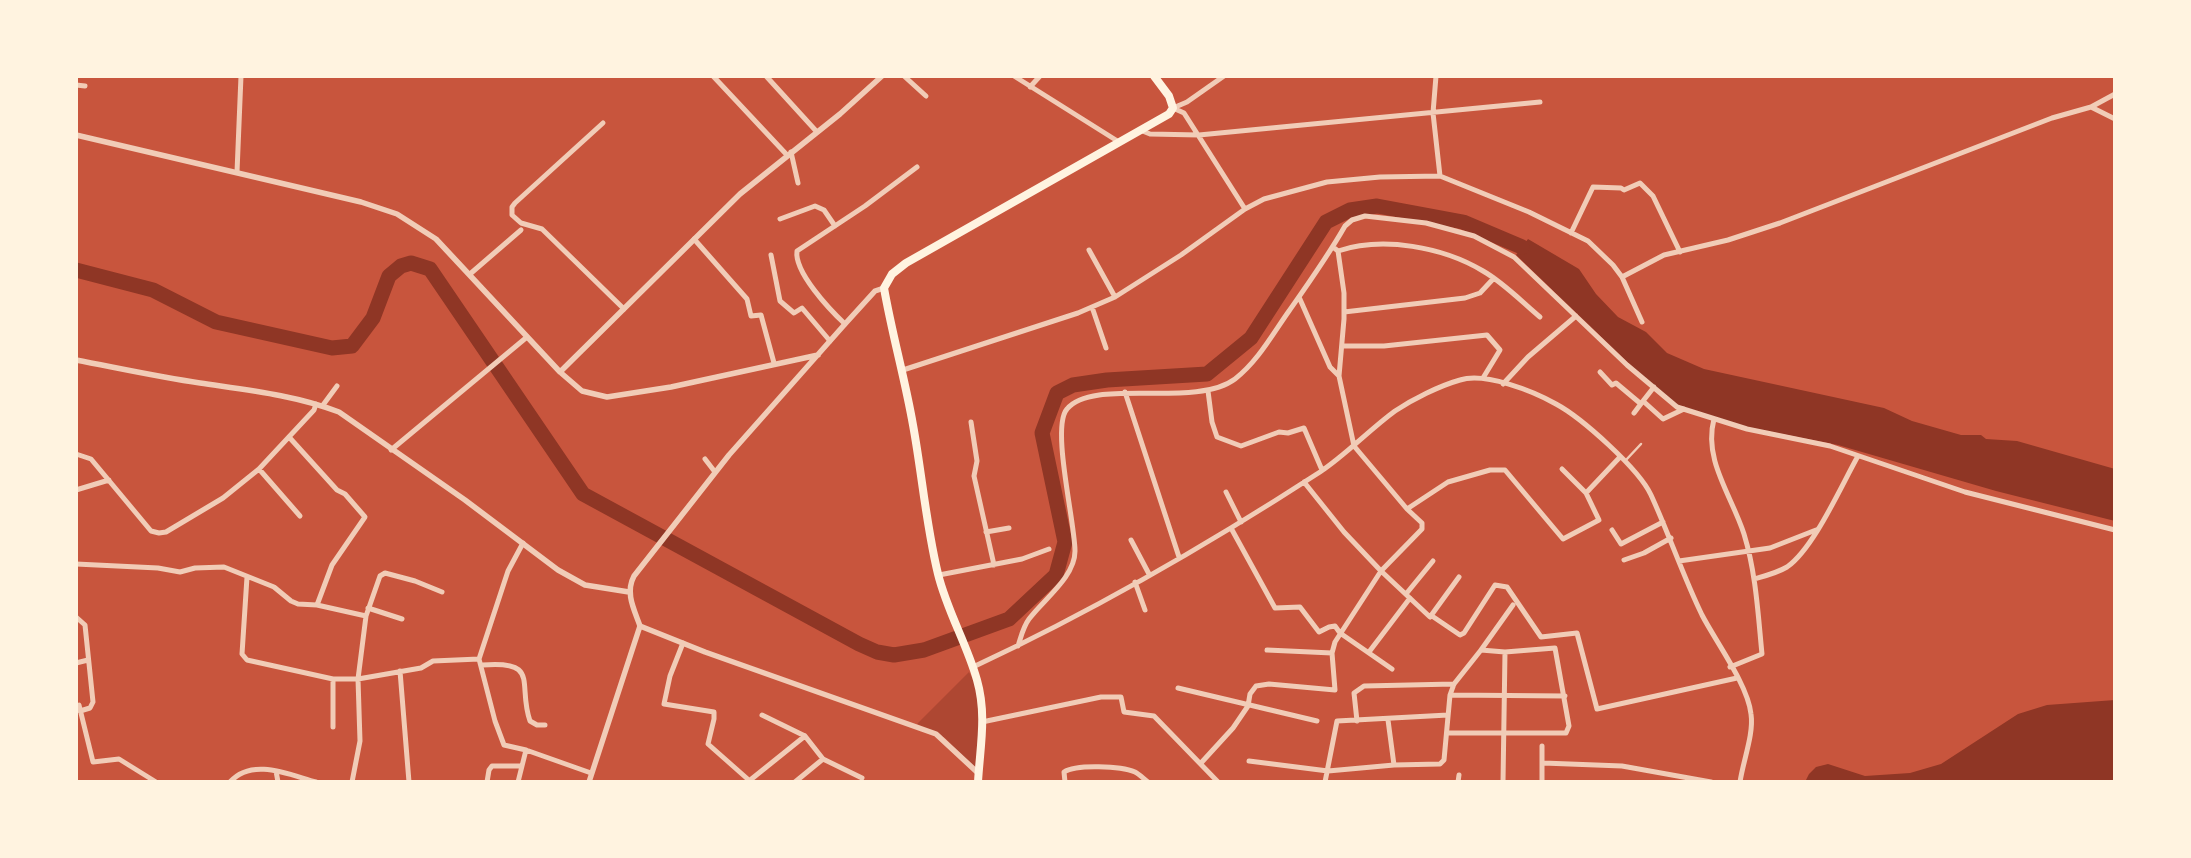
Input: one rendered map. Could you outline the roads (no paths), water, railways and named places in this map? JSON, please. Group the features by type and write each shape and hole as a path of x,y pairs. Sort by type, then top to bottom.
{"main road":[{"path":"978,782 982,747 982,704 972,664 955,626 938,575 920,481 903,370 884,288 892,274 906,263 1169,114 1173,108 1169,96 1154,76"}],"street":[{"path":"237,172 241,76"},
{"path":"713,76 789,154 798,183"},
{"path":"766,76 817,132"},
{"path":"560,372 740,194 817,132 882,76"},
{"path":"904,76 926,96"},
{"path":"1014,76 1119,142"},
{"path":"1030,87 1040,76"},
{"path":"1173,108 1187,102 1224,76"},
{"path":"1436,76 1433,113 1440,176"},
{"path":"76,85 85,86"},
{"path":"1622,277 1664,255 1728,240 1780,223 2052,118 2091,107 2115,94"},
{"path":"1140,130 1150,134 1199,135 1540,102"},
{"path":"2091,107 2115,119"},
{"path":"1173,108 1184,113 1245,209"},
{"path":"603,123 515,203 512,207 512,215 520,223 542,229 624,309"},
{"path":"76,135 169,159 237,172 361,202 397,214 436,239 560,372 582,391 607,397 671,388 774,363 818,355"},
{"path":"845,324 816,294 796,259 797,251 917,167"},
{"path":"903,370 1092,307 1115,297 1181,255 1245,209 1281,193 1327,182 1380,177 1440,176 1529,212 1588,241 1603,254 1622,277 1642,322"},
{"path":"1571,233 1593,187 1621,188 1624,190 1640,183 1653,196 1680,252"},
{"path":"780,219 815,206 824,210 835,226"},
{"path":"1018,646 1028,620 1068,573 1075,554 1074,528 1062,450 1063,418 1066,409 1077,402 1102,395 1125,392 1152,394 1208,391 1234,380 1259,356 1299,297 1335,249 1345,226 1352,220 1365,216 1426,223 1442,227 1474,236 1514,257 1627,365 1671,403 1684,409 1747,429 1830,446 1965,492 2115,530"},
{"path":"470,274 521,230"},
{"path":"694,239 747,299 751,316 761,315 774,363"},
{"path":"1335,249 1396,244 1416,246 1449,256 1482,270 1494,278 1540,317"},
{"path":"1201,763 1233,728 1248,706 1253,689 1269,684 1334,691 1336,685 1332,652 1340,633 1381,571 1422,529 1422,523 1407,509 1354,446 1339,376 1344,293 1335,249"},
{"path":"1089,250 1115,297"},
{"path":"771,255 780,302 794,313 802,308 830,340"},
{"path":"1344,312 1465,298 1480,293 1494,278"},
{"path":"589,782 640,626 629,592 633,578 715,472 875,291 884,288"},
{"path":"1299,297 1330,366 1339,376"},
{"path":"1092,307 1106,348"},
{"path":"1503,384 1528,357 1576,316"},
{"path":"1342,346 1393,345 1472,335 1487,335 1500,350 1483,378"},
{"path":"391,450 527,337"},
{"path":"76,360 150,375 262,392 320,405 339,412 577,582 629,592"},
{"path":"1600,372 1612,385 1616,383 1661,419 1684,409"},
{"path":"972,664 1018,646 1231,528 1322,470 1395,411 1414,400 1461,380 1483,378 1525,390 1557,404 1640,476 1671,538 1702,615 1737,678 1749,705 1752,721 1740,782"},
{"path":"76,454 91,458 151,531 166,532 223,498 259,469 337,386"},
{"path":"1634,412 1654,387"},
{"path":"1208,391 1212,422 1217,437 1241,446 1279,432 1288,433 1304,428 1322,470"},
{"path":"1125,392 1179,557"},
{"path":"1714,418 1710,432 1711,446 1722,483 1744,533 1754,579 1762,654 1730,667"},
{"path":"971,422 977,461 974,472 994,565"},
{"path":"290,438 337,490 345,494 365,517 332,565 317,605"},
{"path":"1754,579 1787,567 1817,530 1858,456"},
{"path":"705,458 715,472"},
{"path":"1586,493 1622,460"},
{"path":"259,469 300,516"},
{"path":"1407,509 1448,482 1490,470 1505,470 1563,539 1598,520 1586,493 1562,469"},
{"path":"76,490 109,480"},
{"path":"1304,482 1344,532 1381,571 1432,616 1460,636 1495,585 1507,587 1541,638 1578,633 1597,709 1737,678"},
{"path":"1226,492 1241,522"},
{"path":"1612,530 1621,544 1663,522"},
{"path":"986,532 1009,528"},
{"path":"1231,528 1275,608 1300,607 1319,632 1335,626 1340,633 1392,669"},
{"path":"1679,561 1770,548 1817,530"},
{"path":"1624,560 1654,549 1671,538"},
{"path":"1131,540 1149,574"},
{"path":"523,543 508,571 481,662 502,743 508,747 526,750 591,773"},
{"path":"938,575 994,565 1049,549"},
{"path":"1369,652 1433,561"},
{"path":"76,564 158,568 180,572 195,568 224,567 274,587 291,601 366,616"},
{"path":"352,782 360,740 358,679 366,616 380,576 385,573 415,581 442,592"},
{"path":"247,577 242,654 244,658 256,663 333,679 358,679 421,668 433,661 481,662 507,665 518,668 523,677 530,721 537,726 545,725"},
{"path":"1432,616 1459,577"},
{"path":"1134,582 1145,610"},
{"path":"1249,761 1328,771 1394,765 1440,764 1444,760 1448,733 1450,695 1454,684 1513,605"},
{"path":"368,608 402,619"},
{"path":"76,617 84,625 93,702 90,708 78,708 93,762 119,759 156,782"},
{"path":"640,626 936,734 978,773"},
{"path":"683,643 670,676 664,704 714,712 708,744 750,781 805,736"},
{"path":"1448,733 1566,732 1569,726 1555,648 1505,652 1480,650"},
{"path":"1267,650 1332,652"},
{"path":"1503,782 1505,652"},
{"path":"76,662 88,660"},
{"path":"400,671 409,782"},
{"path":"333,679 333,727"},
{"path":"1357,721 1354,694 1364,686 1454,684"},
{"path":"1178,688 1317,721"},
{"path":"1450,695 1504,697 1565,696"},
{"path":"982,722 1101,697 1121,697 1124,712 1154,716 1218,782"},
{"path":"762,715 805,736 823,759 862,778"},
{"path":"1325,782 1337,722 1448,715"},
{"path":"1388,720 1394,765"},
{"path":"1542,746 1542,782"},
{"path":"518,782 520,766 526,750"},
{"path":"795,782 823,759"},
{"path":"1543,763 1622,766 1711,782"},
{"path":"487,782 489,770 492,766 520,766"},
{"path":"1065,782 1064,772 1070,768 1100,767 1134,772 1148,782"},
{"path":"232,781 248,770 260,769 316,782"},
{"path":"276,772 278,782"},
{"path":"1458,782 1459,775"}],"lane":[{"path":"1622,460 1641,444"}],"waterway":[{"path":"76,270 153,290 216,322 332,348 352,346 373,318 389,276 401,266 411,263 430,269 583,494 859,644 877,652 894,655 924,650 1009,619 1056,575 1065,542 1042,433 1057,393 1073,385 1107,380 1207,374 1251,338 1326,222 1350,210 1377,206 1463,222 1522,247"}]}
